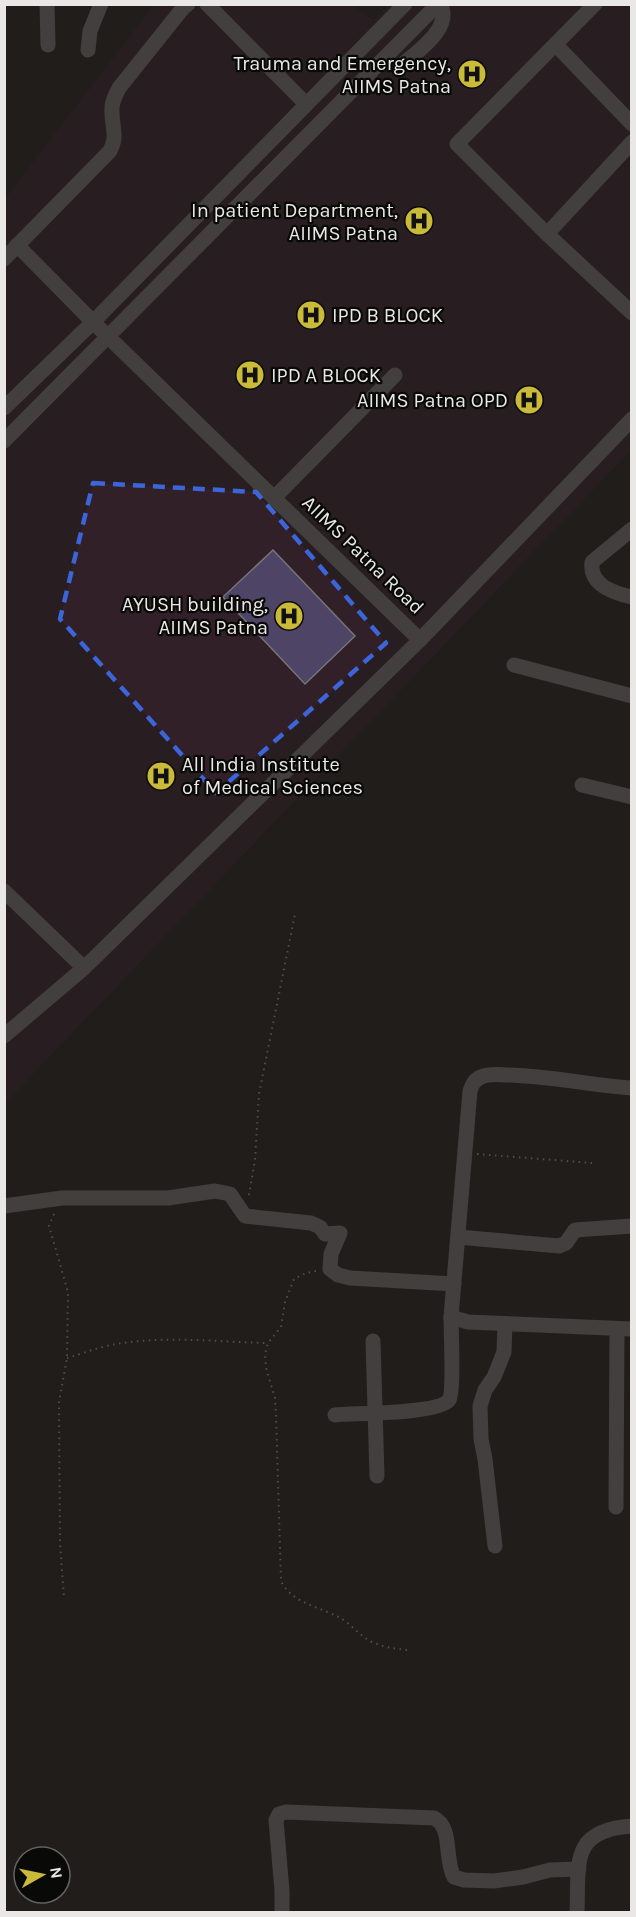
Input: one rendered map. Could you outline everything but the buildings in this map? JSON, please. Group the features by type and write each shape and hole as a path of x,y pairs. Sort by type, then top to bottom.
{"street":[{"path":"47,4 48,45"},
{"path":"88,51 90,31 100,4"},
{"path":"4,259 110,151 115,142 111,111 119,88 188,4"},
{"path":"207,4 306,104"},
{"path":"4,408 93,322 405,4"},
{"path":"4,441 439,4 442,7 443,19 438,31 401,66"},
{"path":"594,4 456,144 547,234 632,313"},
{"path":"556,45 632,124"},
{"path":"547,234 632,142"},
{"path":"227,186 244,201"},
{"name":"AIIMS Patna Road","path":"4,1036 84,968 420,640 108,337 18,245"},
{"path":"274,498 395,375"},
{"path":"420,640 632,419"},
{"path":"632,529 592,562 591,571 595,580 605,588 632,597"},
{"path":"514,665 632,696"},
{"path":"582,785 632,798"},
{"path":"4,891 84,968"},
{"path":"335,1415 433,1409 450,1400 454,1284 470,1091 474,1081 492,1074 540,1076 632,1088"},
{"path":"4,1206 62,1198 168,1198 215,1191 230,1194 245,1216 311,1223 320,1227 325,1234 340,1233 330,1254 330,1269 338,1275 350,1278 454,1284"},
{"path":"458,1237 560,1246 566,1243 574,1230 632,1226"},
{"path":"452,1317 468,1322 624,1329 616,1507"},
{"path":"495,1546 481,1438 480,1406 485,1390 494,1377 504,1352 505,1324"},
{"path":"374,1341 376,1476"},
{"path":"282,1912 276,1820 279,1814 286,1812 434,1818 444,1827 450,1870 454,1877 464,1880 507,1880 550,1870 579,1869"},
{"path":"577,1912 579,1869 583,1849 588,1841 596,1834 606,1830 632,1826"}],"path":[{"path":"245,1216 255,1160 259,1094 295,914"},
{"path":"465,1154 592,1163"},
{"path":"62,1198 49,1226 68,1292 67,1358 59,1402 60,1543 64,1598"},
{"path":"330,1269 306,1273 294,1279 285,1302 281,1328 268,1343 265,1354 275,1398 281,1581 286,1592 341,1619 360,1635 390,1648 408,1650"},
{"path":"67,1358 108,1345 132,1342 195,1340 268,1343"}],"highlighted area":[{"path":"93,483 256,492 386,643 216,793 60,619"}],"shaded area":[{"name":"All India Institute of Medical Sciences","path":"154,5 351,5 373,20 389,5 631,5 631,450 5,1103 4,200"}],"place":[{"name":"Trauma and Emergency, AIIMS Patna","path":"472,74"},
{"name":"In patient Department, AIIMS Patna","path":"419,221"},
{"name":"IPD B BLOCK","path":"311,315"},
{"name":"IPD A BLOCK","path":"250,375"},
{"name":"AIIMS Patna OPD","path":"529,400"},
{"name":"AYUSH building, AIIMS Patna","path":"289,616"},
{"name":"All India Institute of Medical Sciences","path":"161,776"}]}
